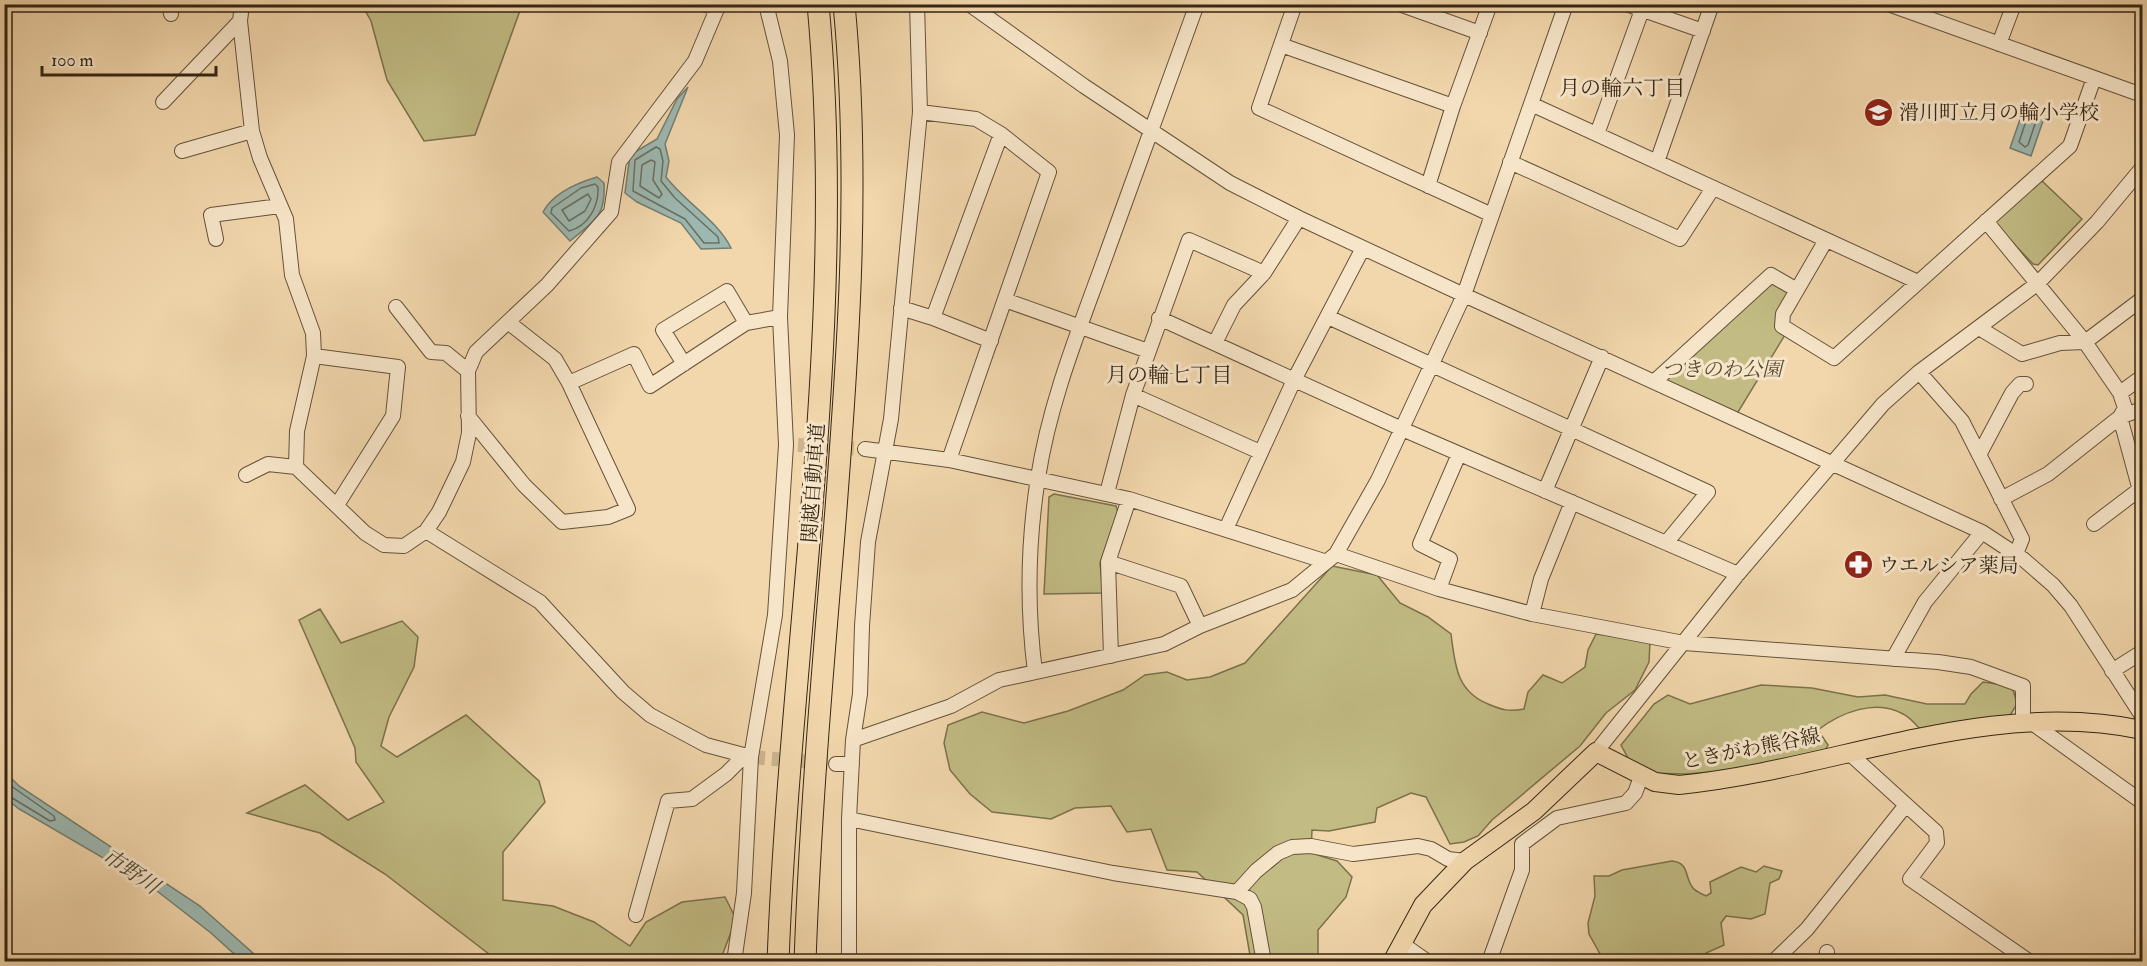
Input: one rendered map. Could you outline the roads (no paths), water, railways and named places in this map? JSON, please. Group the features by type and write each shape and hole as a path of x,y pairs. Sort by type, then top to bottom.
{"highway":[{"name":"関越自動車道","path":"778,962 783,826 810,531 825,290 826,122 818,4"},
{"name":"関越自動車道","path":"806,962 820,705 844,415 851,293 851,131 844,4"}],"main road":[{"name":"ときがわ熊谷線","path":"1596,752 1641,777 1667,785 1697,784 1989,727 2081,720 2142,730"},
{"path":"1392,962 1423,905 1466,861 1534,811 1596,752"}],"street":[{"path":"242,4 240,21 252,131 260,158 286,219 292,275 313,333 314,356 297,430 296,467"},
{"path":"246,475 268,464 296,467 365,533 384,545 404,546 426,531 439,512 463,462 469,433 468,370 476,352 548,285 611,212 619,162 695,61 719,6 702,4"},
{"path":"734,962 744,893 748,756 775,615 792,445 780,317 787,135 780,61 766,4"},
{"path":"849,962 849,819 853,740 860,694 868,542 891,419 920,112 917,4"},
{"path":"1035,672 1030,587 1038,477 1053,413 1150,131 1197,4"},
{"path":"1399,4 1480,33"},
{"path":"1428,186 1453,106 1490,4"},
{"path":"853,740 951,706 999,680 1164,644 1200,626 1292,590 1330,557 1378,480 1464,295 1566,4"},
{"path":"1626,4 1703,31"},
{"path":"1657,162 1712,4"},
{"path":"1888,4 2142,95"},
{"path":"1999,44 2014,4"},
{"path":"974,6 1150,131 1230,183 1464,295 1832,461 1982,532 2016,554 2053,585 2071,606 2142,716"},
{"path":"1290,6 1281,45 1259,108 1492,215"},
{"path":"1597,134 1642,10"},
{"path":"163,102 240,21"},
{"path":"1281,45 1453,106"},
{"path":"1826,240 1783,314 1782,326 1834,358 2070,146 2094,78"},
{"path":"1531,104 1918,282"},
{"path":"920,112 976,119 1001,134 1050,172 949,460"},
{"path":"182,151 252,131"},
{"path":"933,318 1001,134"},
{"path":"1510,162 1680,239 1713,188"},
{"path":"1596,752 1738,574 1882,404 1919,372 2038,283 2097,222 2142,168"},
{"path":"216,239 211,215 280,206"},
{"path":"1215,343 1234,305 1264,273 1299,218"},
{"path":"1986,221 2085,342 2120,393 2125,408 2120,417 2141,488 2094,524"},
{"path":"1107,493 1133,395 1189,240 1264,273"},
{"path":"1226,529 1294,380 1363,248"},
{"path":"1655,381 1771,275 1797,290"},
{"path":"684,364 663,330 727,291 746,323"},
{"path":"1979,328 2022,354 2060,343 2085,342 2142,298"},
{"path":"1005,300 1148,351"},
{"path":"396,307 431,352 446,353 468,370"},
{"path":"901,308 991,341"},
{"path":"569,383 634,354 650,386 746,323 780,317"},
{"path":"1328,317 1708,492 1666,543"},
{"path":"1160,318 1401,429 1738,574"},
{"path":"468,416 524,485 562,522 608,517 628,509 569,383 555,359 508,322"},
{"path":"314,356 398,367 393,416 337,505"},
{"path":"1545,491 1602,357"},
{"path":"1919,372 1962,422 2022,539 2016,554"},
{"path":"2120,393 2142,377"},
{"path":"1979,455 2012,393 2020,384 2026,384"},
{"path":"1133,395 1260,452"},
{"path":"2001,499 2048,474 2120,417 2142,409"},
{"path":"865,449 949,460 1107,493 1226,529 1532,614 1684,643 1971,667 2024,686 2028,723 2142,802"},
{"path":"1439,589 1450,559 1420,544 1459,454"},
{"path":"1111,656 1108,562 1129,499"},
{"path":"1532,614 1540,579 1572,502"},
{"path":"426,531 540,602 623,692 650,715 706,745 748,756"},
{"path":"1893,659 1925,602 1982,532"},
{"path":"1108,562 1181,586 1200,626"},
{"path":"2112,671 2142,652"},
{"path":"1848,753 1936,832 1937,843 1910,879 2030,962"},
{"path":"636,915 668,801 692,799 748,756"},
{"path":"836,764 852,764"},
{"path":"1489,962 1522,870 1522,844 1557,818 1626,803 1635,793 1641,777"},
{"path":"1773,962 1807,929 1906,805"},
{"path":"849,819 1113,873 1237,892 1250,899 1254,907 1264,962"},
{"path":"1237,892 1256,871 1278,853 1292,847 1311,846 1353,854 1418,846 1431,849 1448,860 1466,861"},
{"path":"1401,943 1428,962"}],"water":[{"path":"688,87 665,144 669,161 666,177 710,220 731,248 701,249 681,223 637,202 625,193 630,155 657,139 677,99"},
{"path":"2024,108 2045,115 2031,156 2010,148"},
{"path":"597,177 604,183 603,204 592,223 570,241 543,212 559,194"},
{"name":"市野川","path":"5,772 19,786 200,906 262,961 242,961 211,933 148,884 19,809 5,798"}],"tunnel":[{"path":"798,445 865,449"},
{"path":"751,757 836,764"}],"place":[{"name":"滑川町立月の輪小学校","path":"1878,112"},
{"name":"ウエルシア薬局","path":"1858,565"}],"district":[{"name":"月の輪六丁目","path":"1622,88"},
{"name":"月の輪七丁目","path":"1169,375"}],"park label":[{"name":"つきのわ公園","path":"1722,369"}]}
